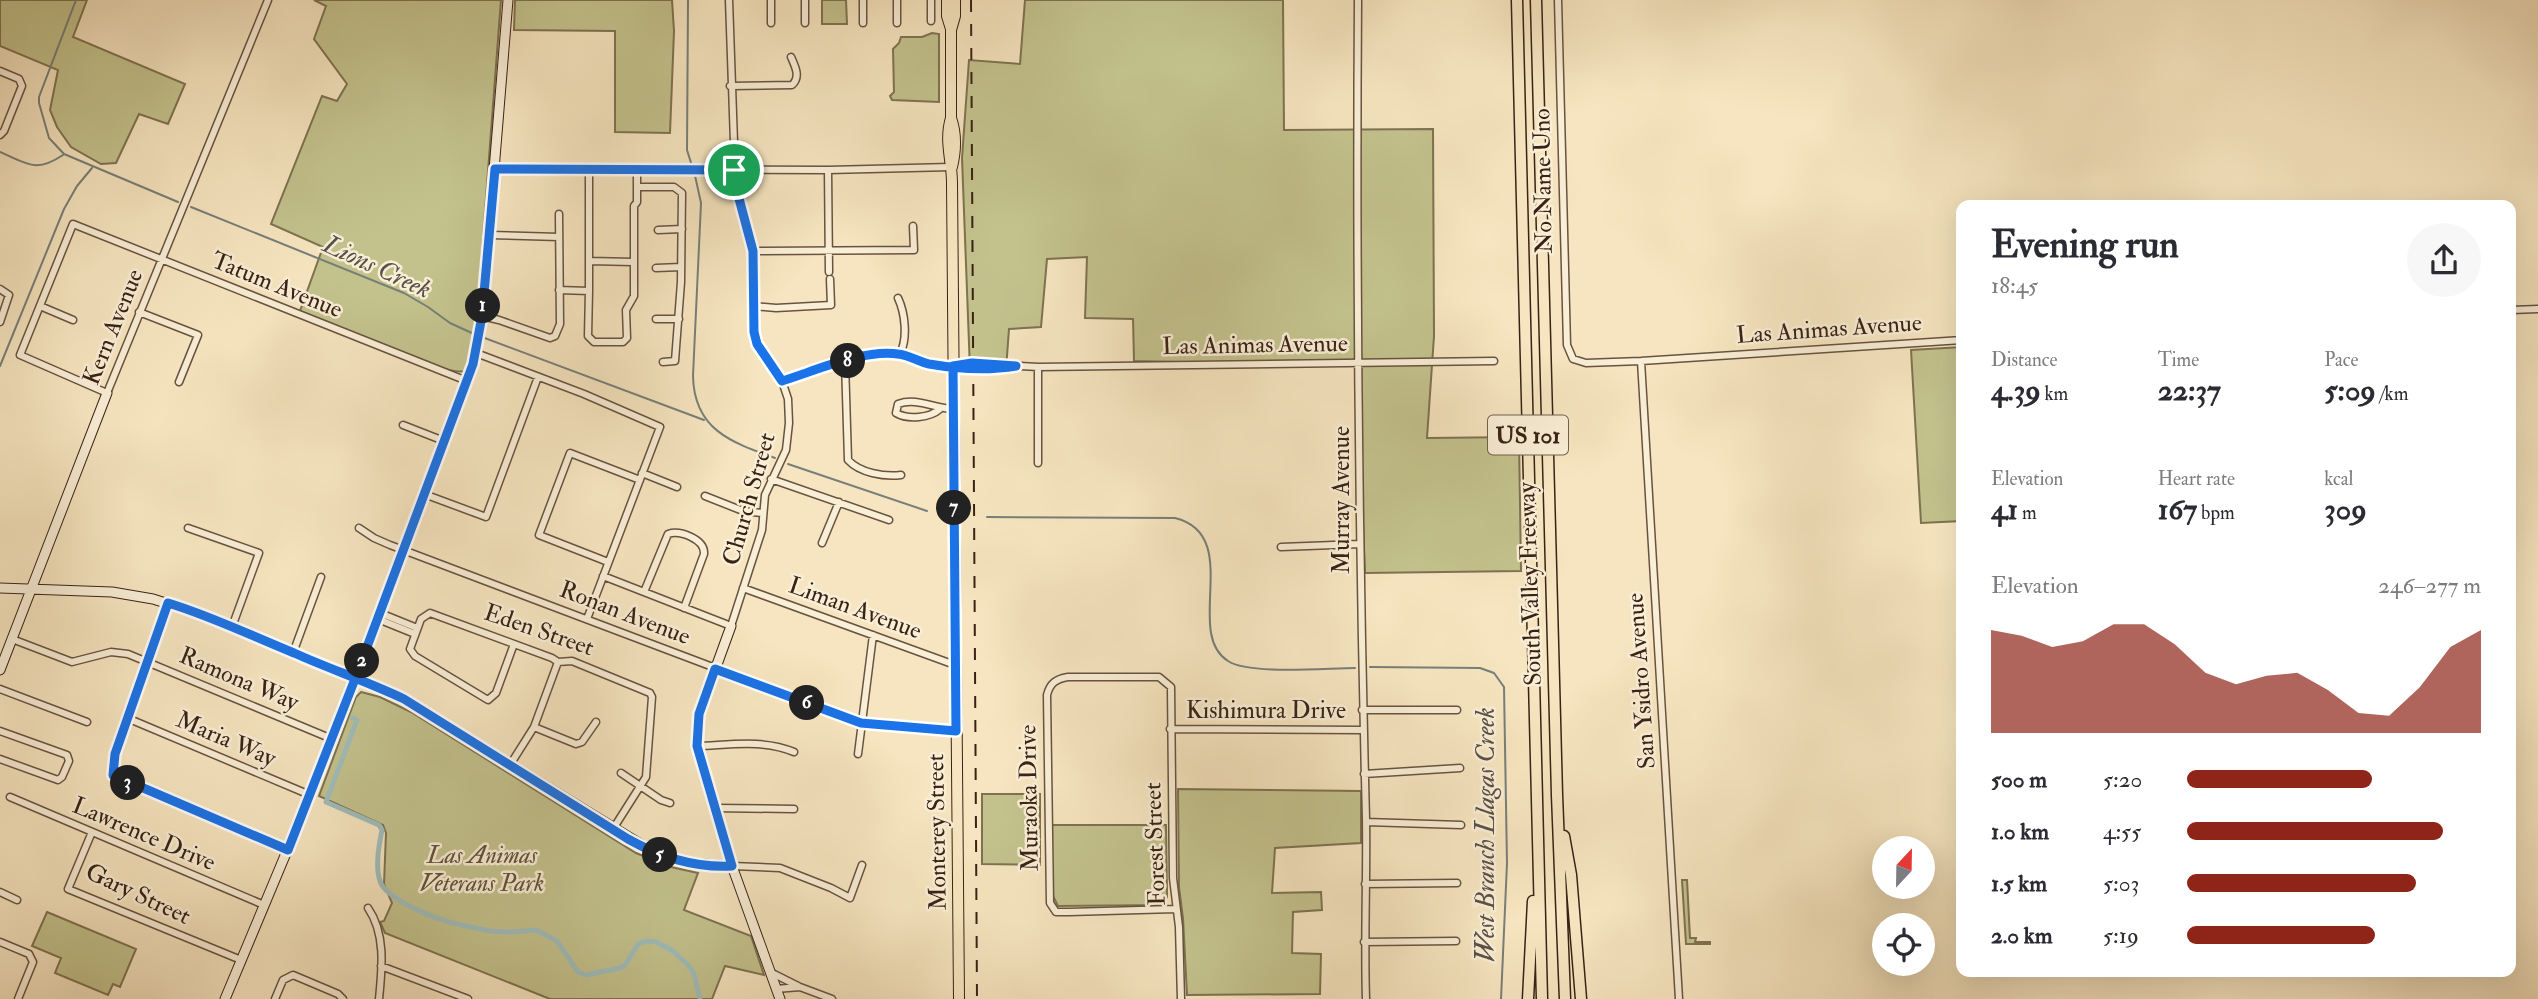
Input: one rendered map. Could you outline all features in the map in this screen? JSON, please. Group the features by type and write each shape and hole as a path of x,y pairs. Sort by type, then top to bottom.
{"highway":[{"name":"South Valley Freeway","path":"1517,0 1542,999"},
{"name":"South Valley Freeway","path":"1536,0 1565,999"},
{"path":"1557,795 1571,875 1581,999"},
{"path":"1528,999 1534,893 1539,871"}],"main road":[{"path":"947,0 947,16 951,30"},
{"path":"951,30 955,16 955,0"},
{"name":"Monterey Street","path":"951,30 951,118 956,131 952,167 959,999"}],"street":[{"name":"Kern Avenue","path":"0,670 139,312 268,0"},
{"path":"225,999 332,739 477,348 482,316 508,0"},
{"name":"Church Street","path":"729,0 734,170 753,251 754,332 757,344 782,381 788,398 789,423 786,450 765,495 762,530 699,714 697,746 732,866 778,994"},
{"path":"771,0 771,23"},
{"path":"805,0 805,23"},
{"path":"863,0 863,23"},
{"path":"897,0 897,23"},
{"path":"931,0 931,21"},
{"name":"Murray Avenue","path":"1358,0 1360,544 1366,822 1366,999"},
{"name":"No Name Uno","path":"1558,0 1567,345 1573,359"},
{"path":"730,86 792,85 797,69 791,57"},
{"path":"0,71 19,79 22,86 0,135"},
{"path":"495,169 681,171 952,167"},
{"path":"589,170 588,336 594,342 623,342 627,338 626,310 634,296 634,206 637,202 638,170"},
{"path":"753,306 776,308 831,305 828,170"},
{"path":"638,187 674,187 682,193 676,362 663,362"},
{"path":"482,316 550,338 559,331 559,214"},
{"name":"Tatum Avenue","path":"40,306 73,223 467,381"},
{"path":"753,251 914,250 913,226"},
{"path":"658,230 682,229"},
{"path":"489,235 559,237"},
{"path":"590,261 633,262"},
{"path":"656,268 681,267"},
{"path":"0,289 9,295 0,322"},
{"path":"559,290 589,291"},
{"path":"782,381 870,355 900,354 904,328 903,309 898,298"},
{"path":"73,320 40,306 20,355 107,393"},
{"path":"2516,310 2538,309"},
{"path":"139,312 198,335 178,383"},
{"path":"656,319 679,319"},
{"name":"Las Animas Avenue","path":"1573,359 1586,363 1641,361 1956,340"},
{"path":"477,348 538,377 660,427 587,619"},
{"name":"Las Animas Avenue","path":"900,354 927,364 965,370 1016,366 1494,361"},
{"name":"San Ysidro Avenue","path":"1641,361 1679,999"},
{"path":"845,362 848,460 856,467 886,477 901,475"},
{"path":"1038,367 1038,463"},
{"path":"424,494 486,517 538,377"},
{"path":"940,409 930,416 906,417 896,413 898,404 904,402 923,402 940,409 953,409"},
{"path":"403,425 444,441"},
{"path":"608,562 539,535 570,453 677,487"},
{"path":"771,479 889,520"},
{"path":"705,496 743,511 762,513"},
{"path":"822,543 839,502"},
{"path":"188,528 259,553 232,627"},
{"name":"Ronan Avenue","path":"359,528 374,538 403,550 861,723 956,731"},
{"path":"644,592 668,534 674,532 700,542 705,547 704,554 684,608"},
{"path":"1281,547 1360,544"},
{"path":"603,576 731,626"},
{"path":"293,653 321,577"},
{"name":"Liman Avenue","path":"743,588 955,665"},
{"path":"0,589 113,592 168,603 232,627 413,704 613,830 638,845 671,859 700,865 780,868 850,898 862,865"},
{"path":"168,603 127,718 113,775 288,850"},
{"name":"Eden Street","path":"416,631 423,616 430,613 558,662 572,661 646,690 652,697 648,729 648,768 641,787"},
{"path":"379,616 416,631 410,647 412,654 482,699 491,700 496,693 514,644"},
{"path":"858,754 873,635"},
{"name":"Ramona Way","path":"12,639 72,662 111,652 128,654 332,739"},
{"path":"510,765 534,727 558,662"},
{"name":"Muraoka Drive","path":"1171,687 1165,680 1151,677 1068,677 1056,680 1049,687 1050,903 1056,912 1175,909"},
{"name":"Forest Street","path":"1171,687 1175,909 1179,927 1181,999"},
{"path":"0,689 87,722"},
{"path":"1362,710 1457,710"},
{"name":"Maria Way","path":"127,718 310,795"},
{"path":"534,727 576,744 582,742 596,722"},
{"name":"Kishimura Drive","path":"1170,729 1362,730"},
{"path":"0,731 67,755 69,761 61,780 0,759"},
{"path":"697,746 762,744 776,745 794,752"},
{"path":"1364,774 1460,768"},
{"path":"621,774 670,803"},
{"path":"613,830 641,787"},
{"name":"Lawrence Drive","path":"10,797 264,905"},
{"path":"714,808 794,809"},
{"path":"1366,822 1461,825"},
{"name":"Gary Street","path":"92,832 68,889 241,960"},
{"path":"1365,884 1457,883"},
{"path":"0,892 17,900"},
{"path":"368,908 380,934 379,999"},
{"path":"1364,942 1456,941"},
{"path":"0,942 29,954 33,962 18,999"},
{"path":"381,966 468,999"},
{"path":"770,972 832,999"},
{"path":"275,999 283,980 288,976 296,976 338,994 343,999"},
{"path":"778,994 800,987"}],"green space":[{"path":"0,0 87,0 73,37 185,84 168,124 139,114 116,163 101,164 71,147 57,127 50,110 58,70 0,46"},
{"path":"314,0 501,0 477,316 466,371 454,371 411,358 300,311 323,247 271,224 322,96 337,101 347,84 314,39 326,6"},
{"path":"515,0 672,0 674,31 670,133 615,132 615,31 514,30"},
{"path":"822,0 846,0 847,24 822,24"},
{"path":"1025,0 1283,0 1284,130 1433,129 1434,336 1427,438 1519,437 1521,571 1365,573 1360,446 1361,366 1134,361 1133,319 1085,318 1087,257 1047,259 1041,327 1009,329 1006,370 970,370 962,158 969,60 1020,64"},
{"path":"932,33 939,34 939,102 892,100 893,49 901,37 922,37"},
{"path":"1956,347 1956,521 1921,523 1911,350"},
{"name":"Las Animas Veterans Park","path":"361,692 380,697 411,712 636,853 671,867 698,873 684,910 751,936 764,975 725,966 712,999 550,999 385,933 380,922 384,921 392,903 384,884 386,833 383,825 319,796 356,697"},
{"path":"1178,789 1361,791 1361,843 1275,848 1272,893 1321,892 1322,910 1293,912 1292,953 1321,954 1320,994 1187,995 1179,887"},
{"path":"982,794 1040,794 1040,865 982,864"},
{"path":"1052,825 1166,825 1167,897 1162,905 1058,906 1052,894"},
{"path":"1682,880 1687,880 1690,938 1696,938 1695,942 1710,944 1686,944"},
{"path":"47,912 136,949 120,987 113,984 108,995 55,973 61,958 32,946"}],"waterway":[{"name":"Lions Creek","path":"76,0 39,97 49,138 64,154 178,202"},
{"name":"West Branch Llagas Creek","path":"688,0 687,150 692,166"},
{"path":"0,152 32,165 46,164 63,155"},
{"path":"0,366 64,209 77,186 92,168"},
{"name":"West Branch Llagas Creek","path":"694,171 701,203 693,376 695,394 700,409 718,431 743,446 775,458"},
{"name":"Lions Creek","path":"191,207 404,293 450,323 474,334"},
{"name":"Lions Creek","path":"482,337 704,420"},
{"name":"West Branch Llagas Creek","path":"788,464 927,511"},
{"name":"West Branch Llagas Creek","path":"987,517 1175,518 1195,528 1206,544 1210,563 1210,629 1216,648 1228,661 1253,668 1270,669 1355,668"},
{"name":"West Branch Llagas Creek","path":"1370,667 1480,668 1494,673 1504,687 1507,863 1501,999"},
{"path":"353,718 357,720 326,802 379,825 382,830 378,869 384,887 408,906 446,921"},
{"path":"448,922 490,931 536,930 557,941 578,972 586,975 620,968 625,965 638,944 656,942 673,951 689,966 694,974 700,999"}],"railway":[{"path":"971,0 977,999"}],"route":[{"path":"734,170 495,169 482,316 473,364 355,679 288,850 113,775 115,754 168,603 200,614 355,679 392,693 628,839 671,859 689,863 732,866 697,746 699,714 715,669 861,723 956,731 953,366 965,363 1016,366 965,370 953,366 927,364 900,354 870,355 782,381 757,344 754,332 753,251 734,170"}]}
